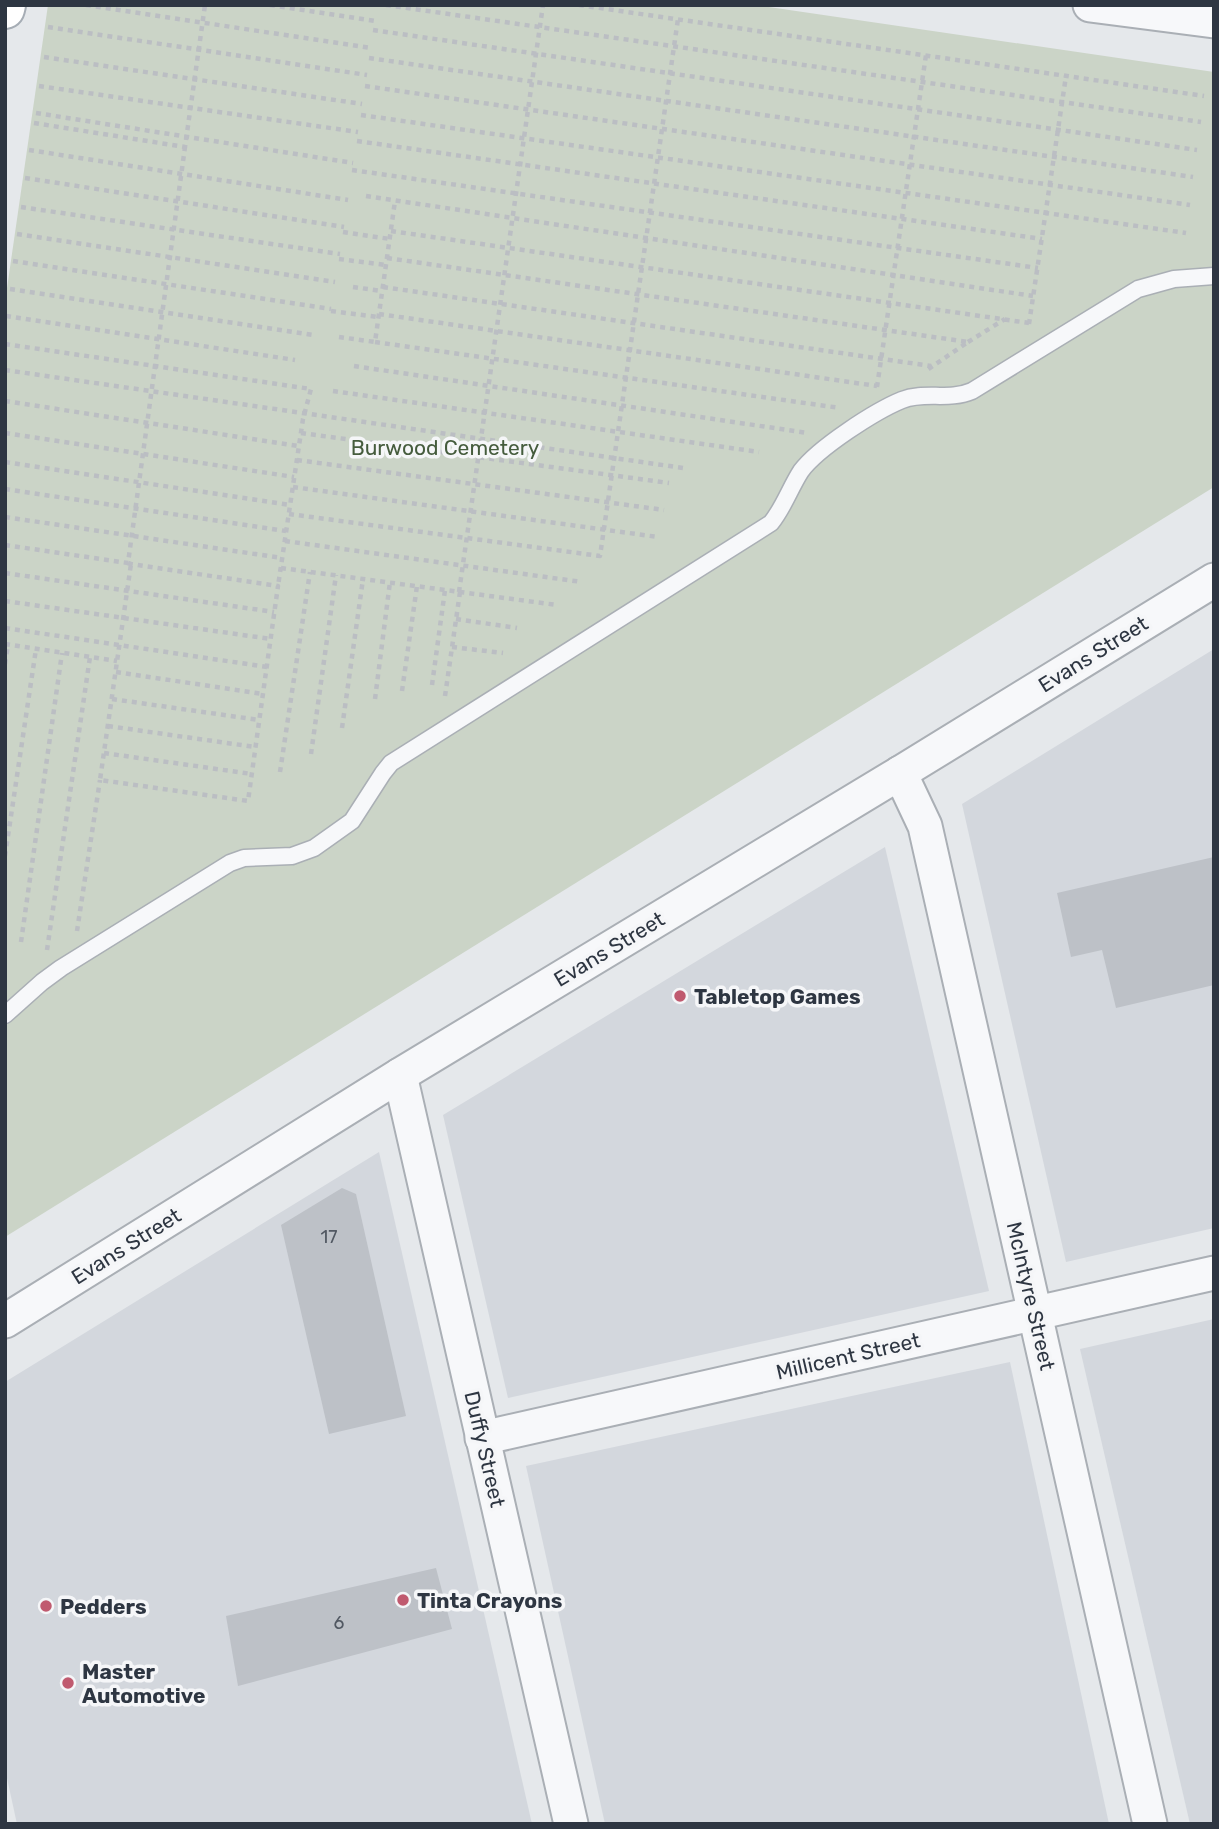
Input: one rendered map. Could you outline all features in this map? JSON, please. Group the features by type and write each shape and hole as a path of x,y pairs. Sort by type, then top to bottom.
{"street":[{"path":"1090,5 1214,21"},
{"name":"Evans Street","path":"5,1321 400,1075 1214,580"},
{"name":"McIntyre Street","path":"900,773 925,825 1150,1824"},
{"name":"Duffy Street","path":"400,1075 570,1824"},
{"name":"Millicent Street","path":"482,1438 1214,1273"}],"lane":[{"path":"5,1015 42,982 74,959 230,863 244,858 304,853 341,831 352,821 391,763 771,523 808,462 873,416 904,399 960,396 1138,289 1174,279 1214,276"}],"path":[{"path":"86,5 371,48"},
{"path":"74,959 116,672 135,509 205,5"},
{"path":"270,5 374,21"},
{"path":"386,5 1200,122"},
{"path":"445,696 543,5"},
{"path":"579,5 1204,96"},
{"path":"289,514 600,556 678,19"},
{"path":"48,27 367,75"},
{"path":"373,30 1197,150"},
{"path":"339,337 858,411 873,416 926,55"},
{"path":"44,57 362,104"},
{"path":"369,58 1193,177"},
{"path":"1024,359 1066,76"},
{"path":"40,86 358,132"},
{"path":"365,86 1190,205"},
{"path":"36,113 353,163"},
{"path":"361,115 1186,233"},
{"path":"34,123 185,147"},
{"path":"357,141 1042,239"},
{"path":"29,150 348,200"},
{"path":"352,170 1038,268"},
{"path":"25,178 177,201 390,239"},
{"path":"366,196 1033,296"},
{"path":"374,342 395,201"},
{"path":"21,207 174,229 386,265"},
{"path":"391,231 1029,323"},
{"path":"17,234 335,282"},
{"path":"387,258 968,342"},
{"path":"13,261 331,310 877,386"},
{"path":"353,287 500,304 930,368 1005,319"},
{"path":"10,289 313,335"},
{"path":"6,316 295,360"},
{"path":"5,344 311,388 294,477 248,801 100,780"},
{"path":"354,366 840,438"},
{"path":"5,370 683,468"},
{"path":"333,390 759,453"},
{"path":"5,401 299,446"},
{"path":"5,433 294,477"},
{"path":"301,433 669,483"},
{"path":"297,460 664,510"},
{"path":"5,462 290,505"},
{"path":"293,487 658,537"},
{"path":"5,489 286,531"},
{"path":"5,517 282,558"},
{"path":"285,541 582,582"},
{"path":"5,545 278,586"},
{"path":"281,568 557,605"},
{"path":"281,772 310,572"},
{"path":"5,573 275,612"},
{"path":"311,754 336,575"},
{"path":"342,728 363,579"},
{"path":"375,699 390,582"},
{"path":"402,691 417,586"},
{"path":"432,685 445,590"},
{"path":"5,601 271,639"},
{"path":"456,619 517,628"},
{"path":"5,628 267,667"},
{"path":"5,664 7,645 117,660"},
{"path":"452,647 503,653"},
{"path":"5,856 36,649"},
{"path":"21,942 62,653"},
{"path":"42,982 90,657"},
{"path":"116,672 262,694"},
{"path":"112,699 259,720"},
{"path":"108,726 255,747"},
{"path":"104,752 252,774"}],"shaded area":[{"path":"1214,649 1214,1228 1066,1262 962,804"},
{"path":"885,847 989,1291 508,1398 443,1115"},
{"path":"379,1152 532,1824 17,1824 5,1769 5,1382"},
{"path":"1214,1319 1214,1824 1190,1824 1080,1349"},
{"path":"1010,1362 1109,1824 605,1824 526,1466"}],"green space":[{"name":"Burwood Cemetery","path":"48,5 755,5 1214,72 1214,487 5,1237 5,302"}],"building":[{"path":"1214,857 1214,985 1116,1008 1102,950 1071,957 1057,893"},
{"path":"342,1188 356,1194 406,1416 329,1434 281,1225"},
{"path":"436,1568 452,1629 238,1686 226,1616"}],"place":[{"name":"Tabletop Games","path":"680,996"},
{"name":"Tinta Crayons","path":"403,1600"},
{"name":"Pedders","path":"46,1606"},
{"name":"Master Automotive","path":"68,1683"}]}
